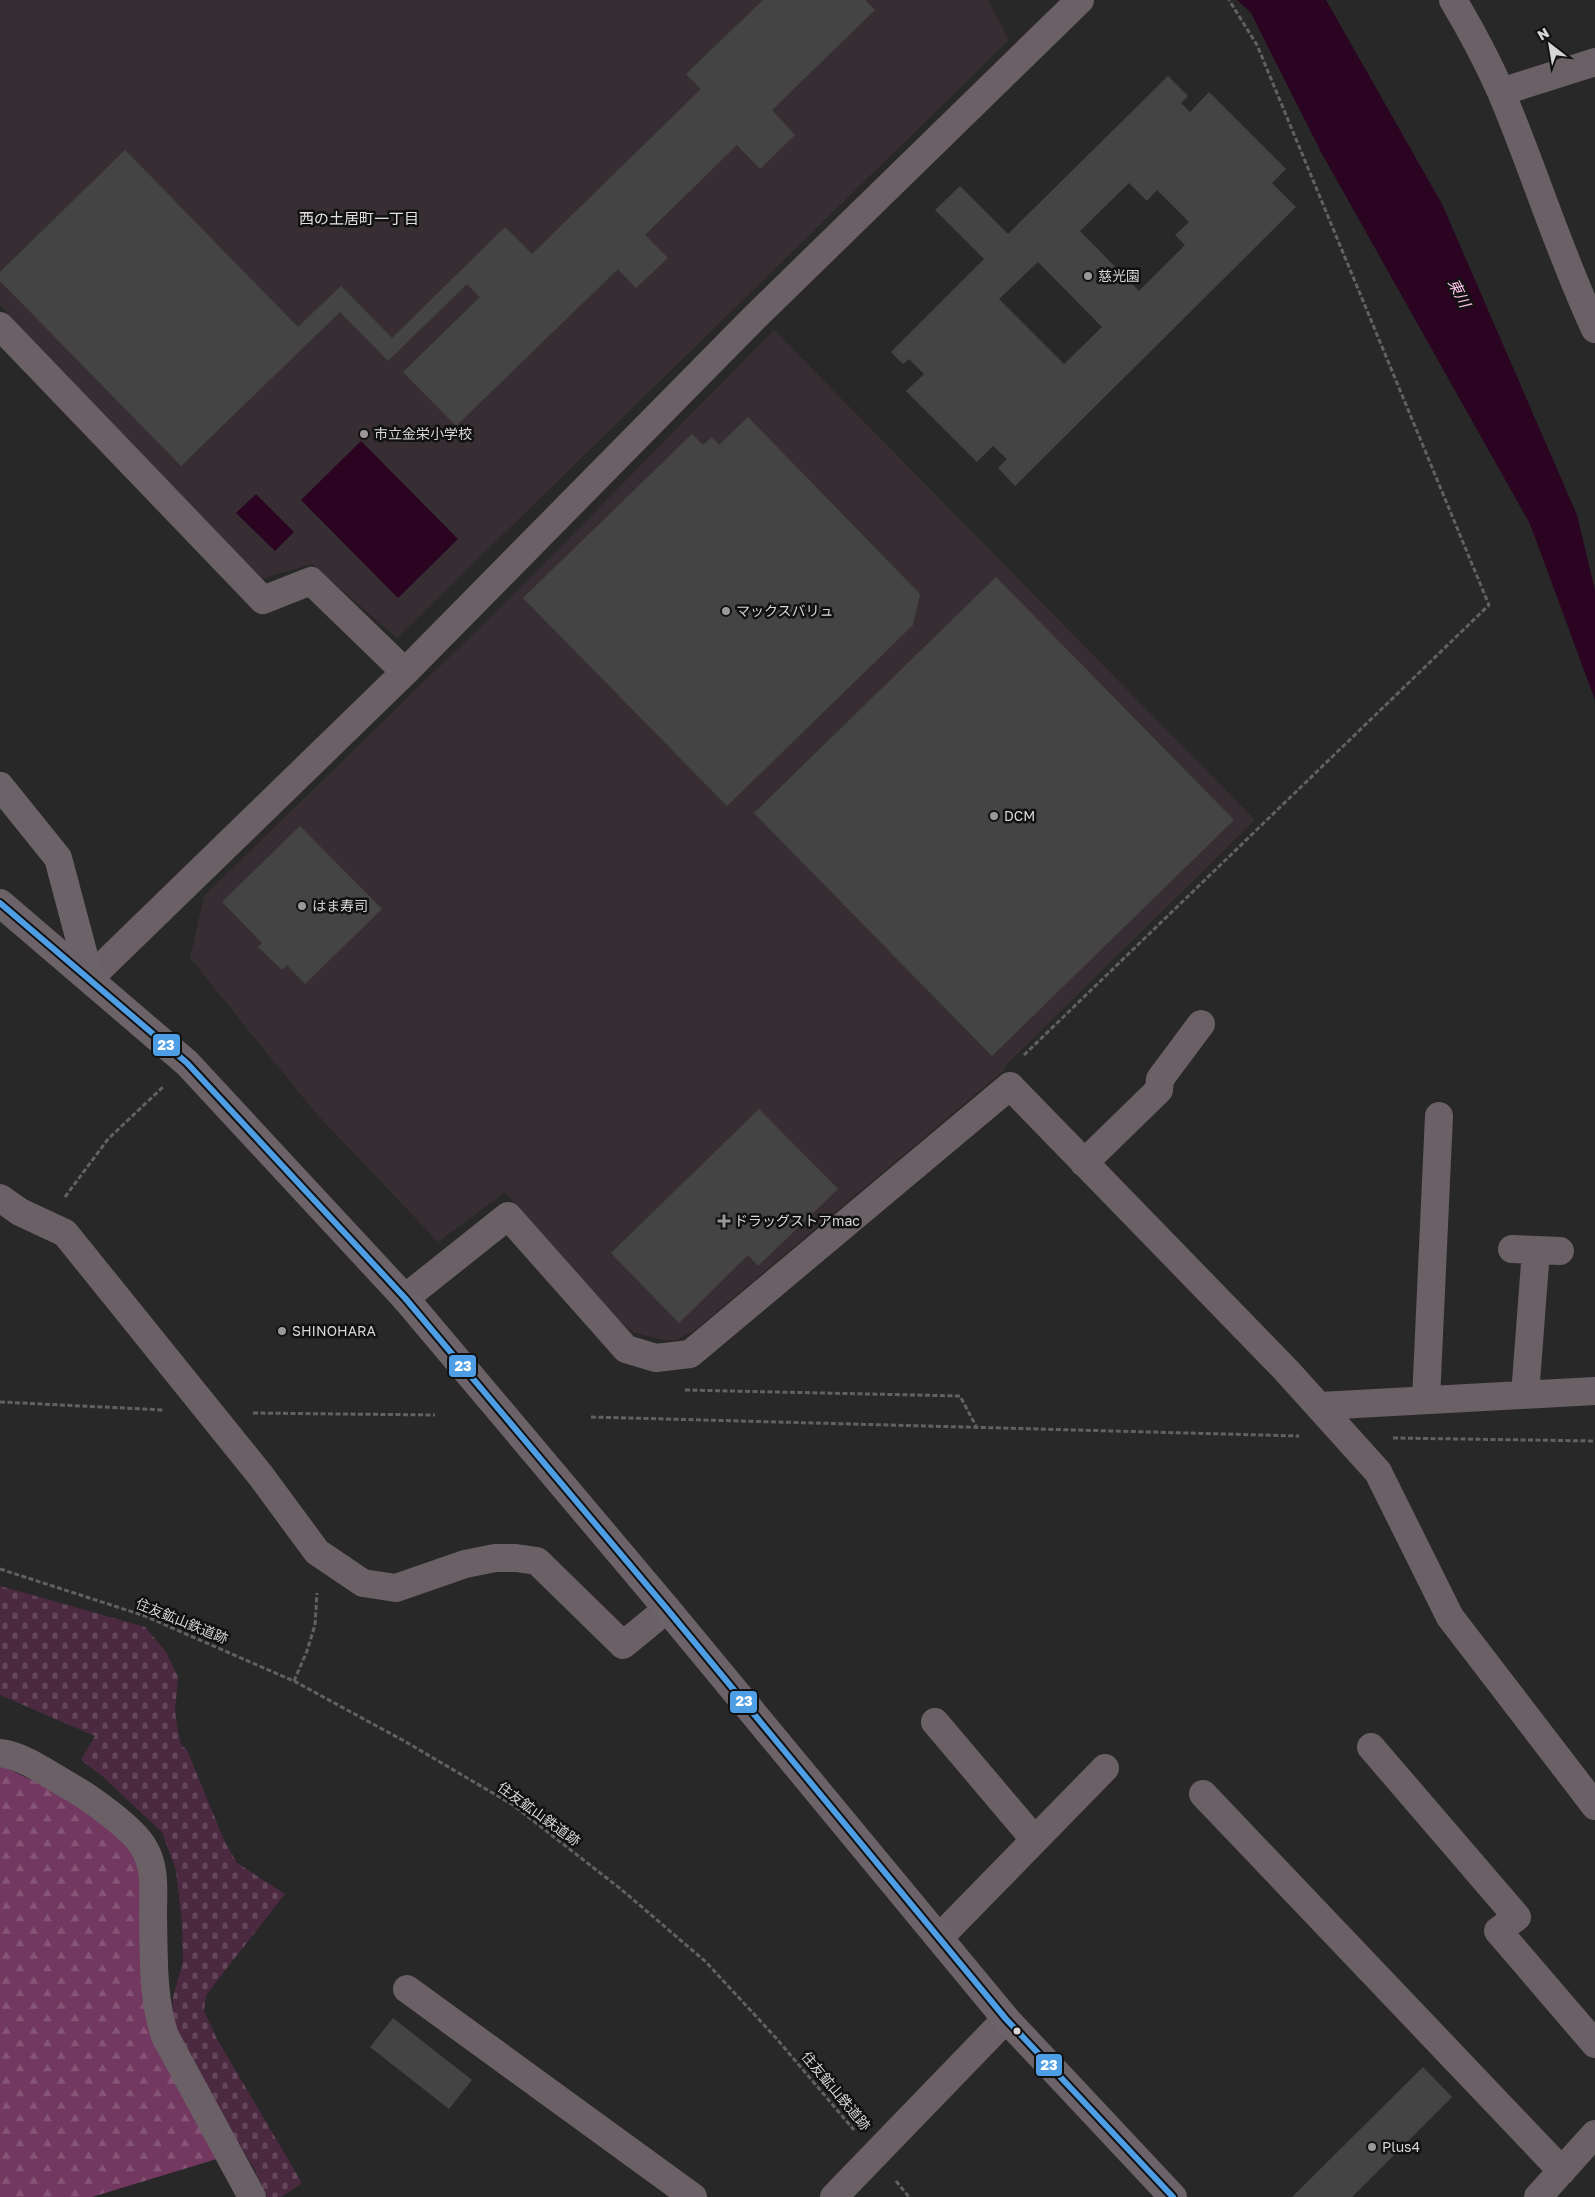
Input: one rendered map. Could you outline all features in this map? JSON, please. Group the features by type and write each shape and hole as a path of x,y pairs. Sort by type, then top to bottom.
{"main road":[{"path":"0,786 58,858 90,978"},
{"path":"0,903 90,978 187,1063 405,1298 667,1609 1006,2019 1173,2197"}],"street":[{"path":"90,978 405,672 754,318 1080,0"},
{"path":"1454,0 1478,43 1500,92 1571,278 1595,329"},
{"path":"1500,92 1595,62"},
{"path":"5,340 263,600 311,581 405,672"},
{"path":"1084,1163 1159,1090 1160,1079 1201,1024"},
{"path":"405,1298 508,1216 626,1349 656,1358 690,1354 1010,1086 1320,1406 1378,1472 1450,1617 1595,1806"},
{"path":"1426,1400 1439,1116"},
{"path":"0,1198 20,1212 65,1232 260,1476 317,1552 364,1583 396,1588 465,1564 495,1558 537,1561 623,1646 667,1609"},
{"path":"1526,1395 1536,1250"},
{"path":"1320,1406 1595,1391"},
{"path":"935,1722 1034,1839"},
{"path":"1370,1746 1517,1917 1498,1931 1595,2044"},
{"path":"0,1753 13,1754 81,1793 108,1812 144,1847 151,1864 154,1959 161,2024 165,2036 252,2197"},
{"path":"939,1938 1105,1768"},
{"path":"1203,1794 1562,2171"},
{"path":"407,1989 693,2197"},
{"path":"834,2197 874,2153 1006,2019"},
{"path":"1538,2197 1595,2134"}],"path":[{"path":"1010,1086 1016,1063 1489,605 1257,45 1229,0"},
{"path":"47,1225 69,1190 108,1139 187,1063"},
{"path":"690,1354 684,1390 960,1396 976,1426"},
{"path":"591,1417 1349,1437 1595,1441"},
{"path":"294,1680 308,1652 315,1624 317,1552"},
{"name":"住友鉱山鉄道跡","path":"0,1569 145,1616 294,1680 406,1742 513,1805 622,1890 706,1962 776,2038 909,2197"}],"shaded area":[{"name":"市立金栄小学校","path":"0,0 988,0 1009,40 397,638 312,564 260,579 0,305"},
{"path":"774,330 1255,820 1009,1062 1003,1071 696,1329 677,1340 664,1340 634,1333 612,1315 505,1192 438,1242 314,1111 190,958 204,896 510,598"}],"green space":[{"path":"0,1586 145,1627 166,1652 178,1677 175,1711 181,1745 187,1750 224,1840 237,1863 285,1894 206,1995 204,2011 217,2039 302,2183 281,2197 267,2197 255,2170 203,2084 172,2022 173,1997 183,1962 182,1923 176,1870 162,1832 101,1775 81,1760 95,1736 0,1695"},
{"path":"0,1765 82,1804 139,1851 148,1940 220,2158 92,2197 0,2197"}],"water":[{"name":"東川","path":"1237,0 1326,0 1442,204 1577,515 1595,590 1595,700 1530,524 1321,152 1251,13"},
{"path":"361,441 458,539 398,598 301,500"},
{"path":"256,494 294,532 275,551 236,513"}],"building":[{"path":"763,0 865,0 875,10 772,110 795,135 760,169 737,145 645,235 668,258 636,288 618,269 456,426 403,372 480,297 467,284 388,361 340,312 181,466 0,281 0,272 125,150 298,327 341,286 392,338 505,227 532,254 701,89 686,74"},
{"name":"慈光園","path":"1168,76 1188,96 1181,103 1190,112 1209,92 1286,169 1272,183 1296,207 1015,486 998,468 1007,459 993,446 977,462 906,391 924,374 909,359 903,364 891,352 984,259 935,210 960,186 1008,234","holes":["1129,183 1147,201 1157,190 1189,222 1175,235 1185,245 1139,291 1080,231","1038,262 1102,327 1064,364 999,299"]},
{"name":"マックスバリュ","path":"748,417 920,594 913,625 727,806 523,598 692,434 703,445 712,437 719,445"},
{"name":"DCM","path":"996,577 1234,820 992,1056 754,813"},
{"name":"はま寿司","path":"300,826 382,909 305,984 287,965 282,970 258,947 262,943 222,902"},
{"name":"ドラッグストアmac","path":"759,1109 838,1189 758,1266 748,1255 679,1323 611,1253"},
{"path":"393,2018 472,2080 449,2109 370,2047"},
{"name":"Plus4","path":"1423,2067 1452,2097 1352,2197 1292,2197"}],"transit line":[{"name":"23","path":"0,903 187,1063 405,1298 667,1609 1006,2019 1173,2197"}],"place":[{"name":"慈光園","path":"1088,276"},
{"name":"市立金栄小学校","path":"364,434"},
{"name":"マックスバリュ","path":"726,611"},
{"name":"DCM","path":"994,816"},
{"name":"はま寿司","path":"302,906"},
{"name":"ドラッグストアmac","path":"724,1221"},
{"name":"SHINOHARA","path":"282,1331"},
{"name":"Plus4","path":"1372,2147"}],"district":[{"name":"西の土居町一丁目","path":"359,219"}]}
